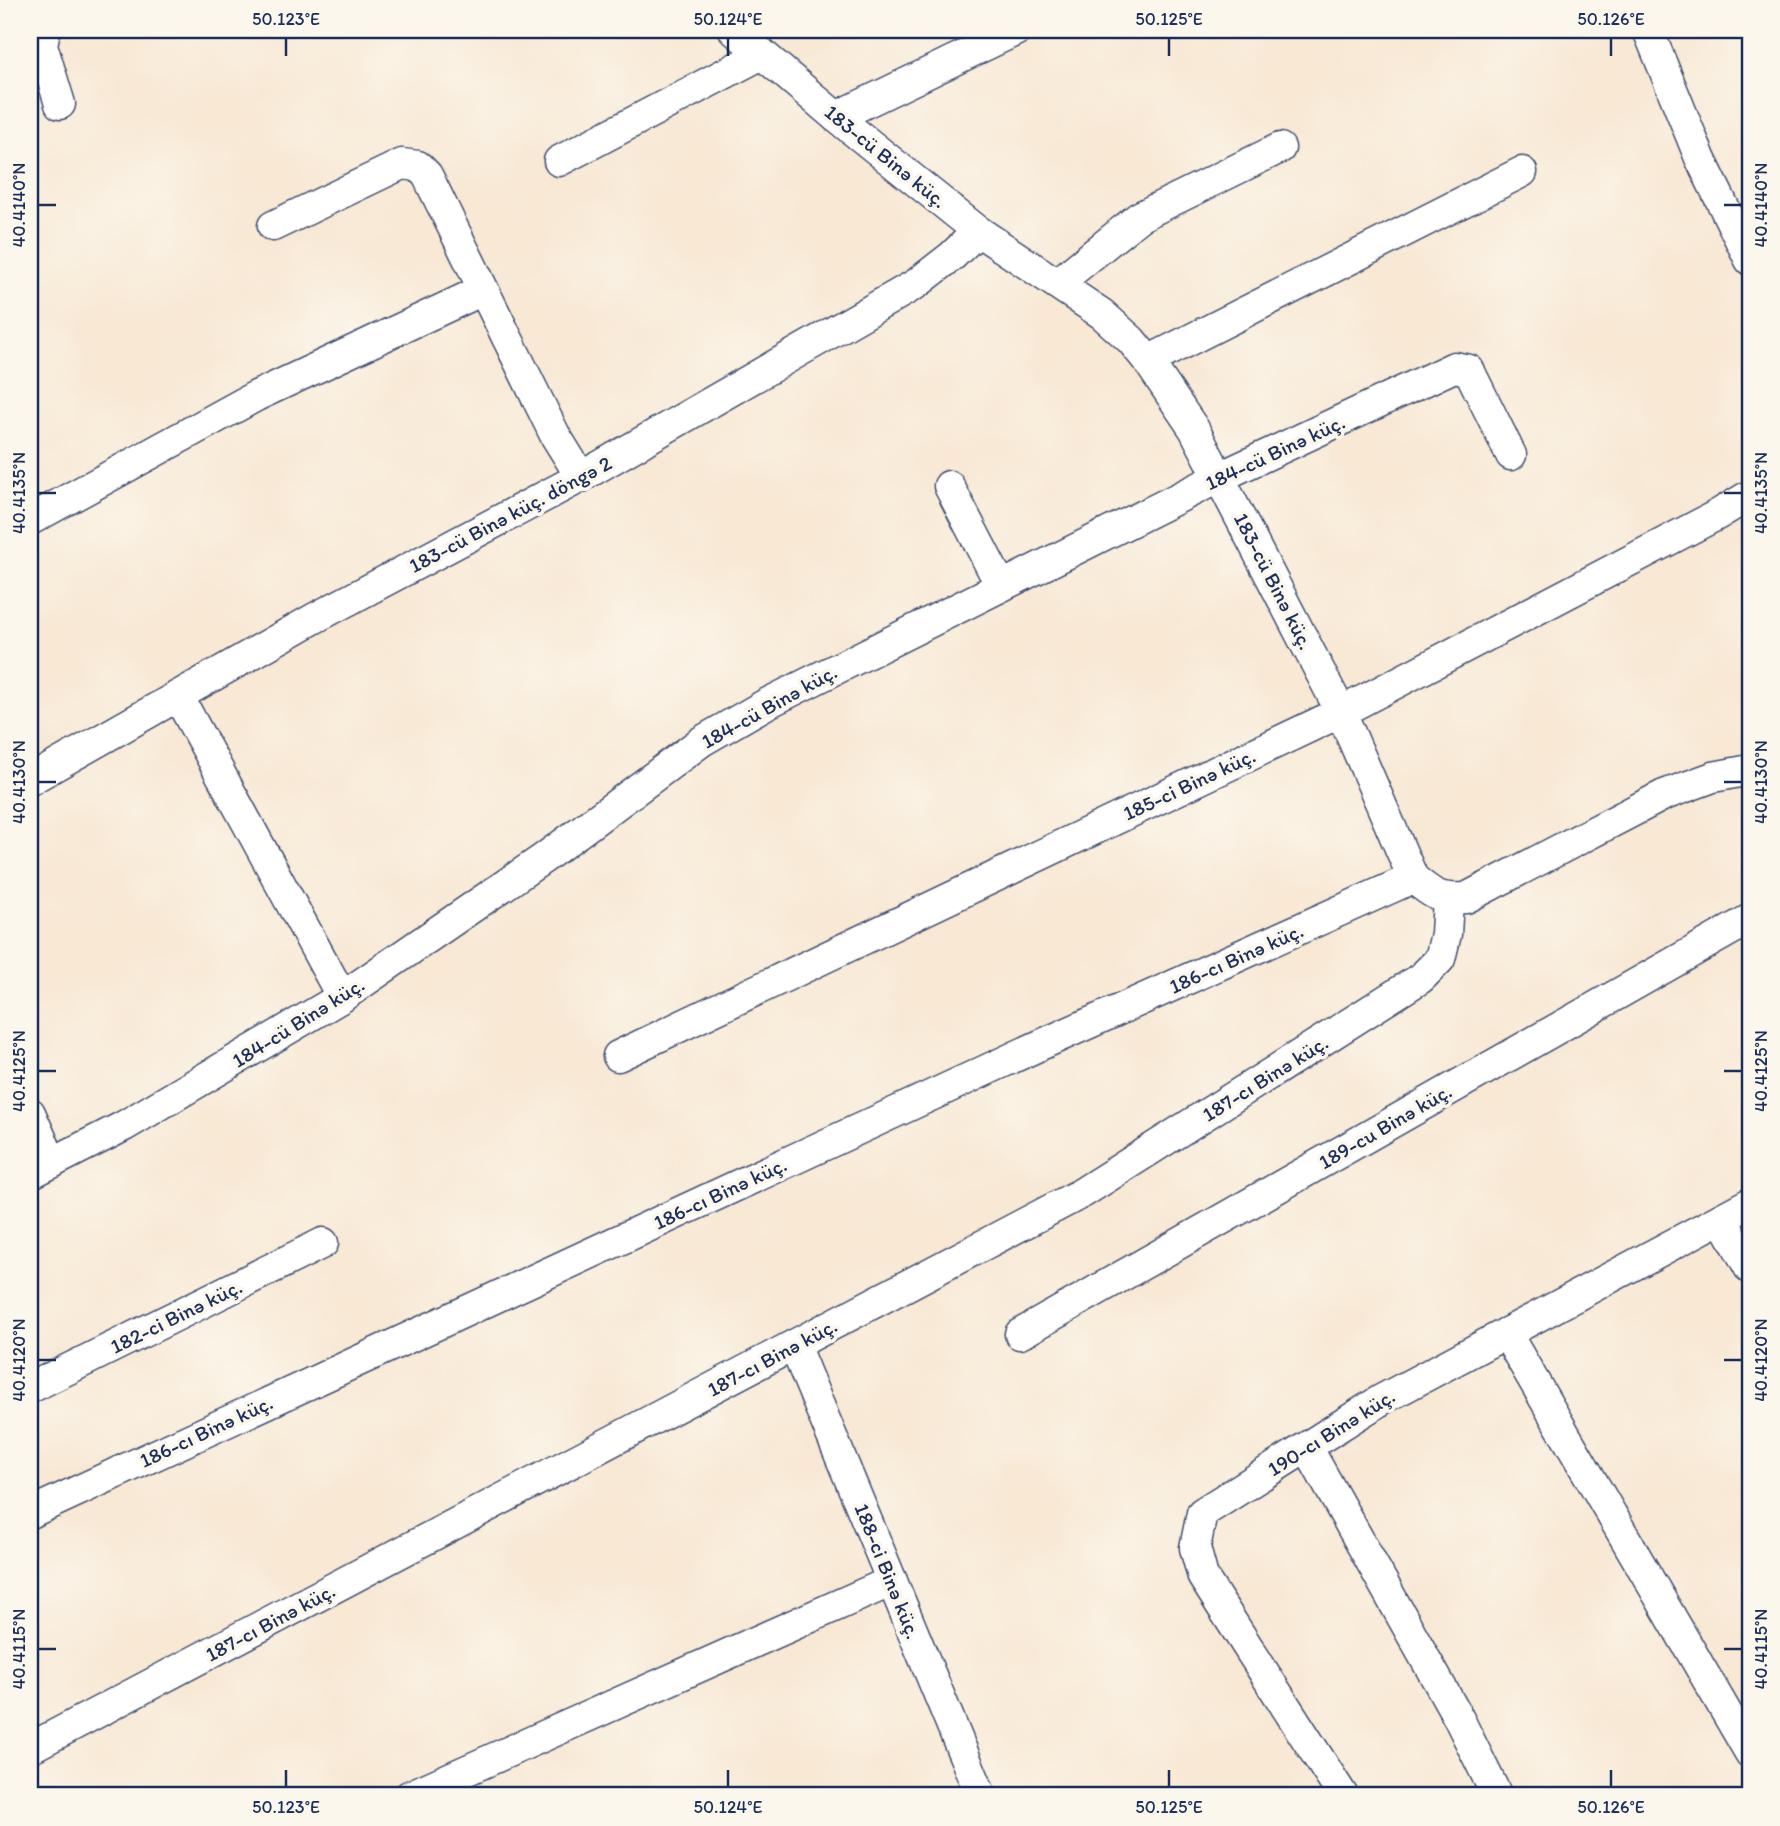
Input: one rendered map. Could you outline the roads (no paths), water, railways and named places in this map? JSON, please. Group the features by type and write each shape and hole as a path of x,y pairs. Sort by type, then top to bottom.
{"street":[{"path":"45,30 42,45 60,104"},
{"name":"183-cü Binə küç.","path":"734,30 836,117 978,230 1058,282 1132,340 1194,429 1220,477 1341,712 1413,878"},
{"path":"836,117 1017,30"},
{"path":"1648,30 1700,158 1750,260"},
{"path":"559,161 762,54"},
{"path":"1058,282 1139,217 1280,148"},
{"path":"273,226 402,164 418,166 427,175 555,435 581,477"},
{"path":"1148,361 1522,172"},
{"name":"183-cü Binə küç. döngə 2","path":"30,780 315,618 581,477 916,284 952,256 978,230"},
{"path":"30,520 256,396 483,290"},
{"name":"184-cü Binə küç.","path":"41,1168 124,1126 342,997 544,858 702,741 766,704 1220,477 1454,368 1469,370 1511,455"},
{"path":"949,486 1001,586"},
{"name":"185-ci Binə küç.","path":"618,1056 1341,712 1717,515 1750,495"},
{"path":"178,696 342,997"},
{"path":"1413,878 1431,894 1448,900 1466,898 1664,794 1713,777 1750,770"},
{"name":"186-cı Binə küç.","path":"30,1513 1023,1053 1413,878"},
{"name":"187-cı Binə küç.","path":"30,1748 1082,1193 1421,978 1440,959 1446,934 1448,900"},
{"name":"189-cu Binə küç.","path":"1020,1334 1750,919"},
{"path":"30,1113 41,1168"},
{"name":"190-cı Binə küç.","path":"1343,1796 1203,1577 1195,1548 1202,1513 1381,1400 1750,1203"},
{"path":"1722,1218 1750,1269"},
{"name":"182-ci Binə küç.","path":"30,1388 323,1243"},
{"path":"1506,1333 1750,1753"},
{"name":"188-ci Binə küç.","path":"794,1345 981,1796"},
{"path":"1307,1447 1459,1718 1497,1796"},
{"path":"409,1796 892,1581"}]}
